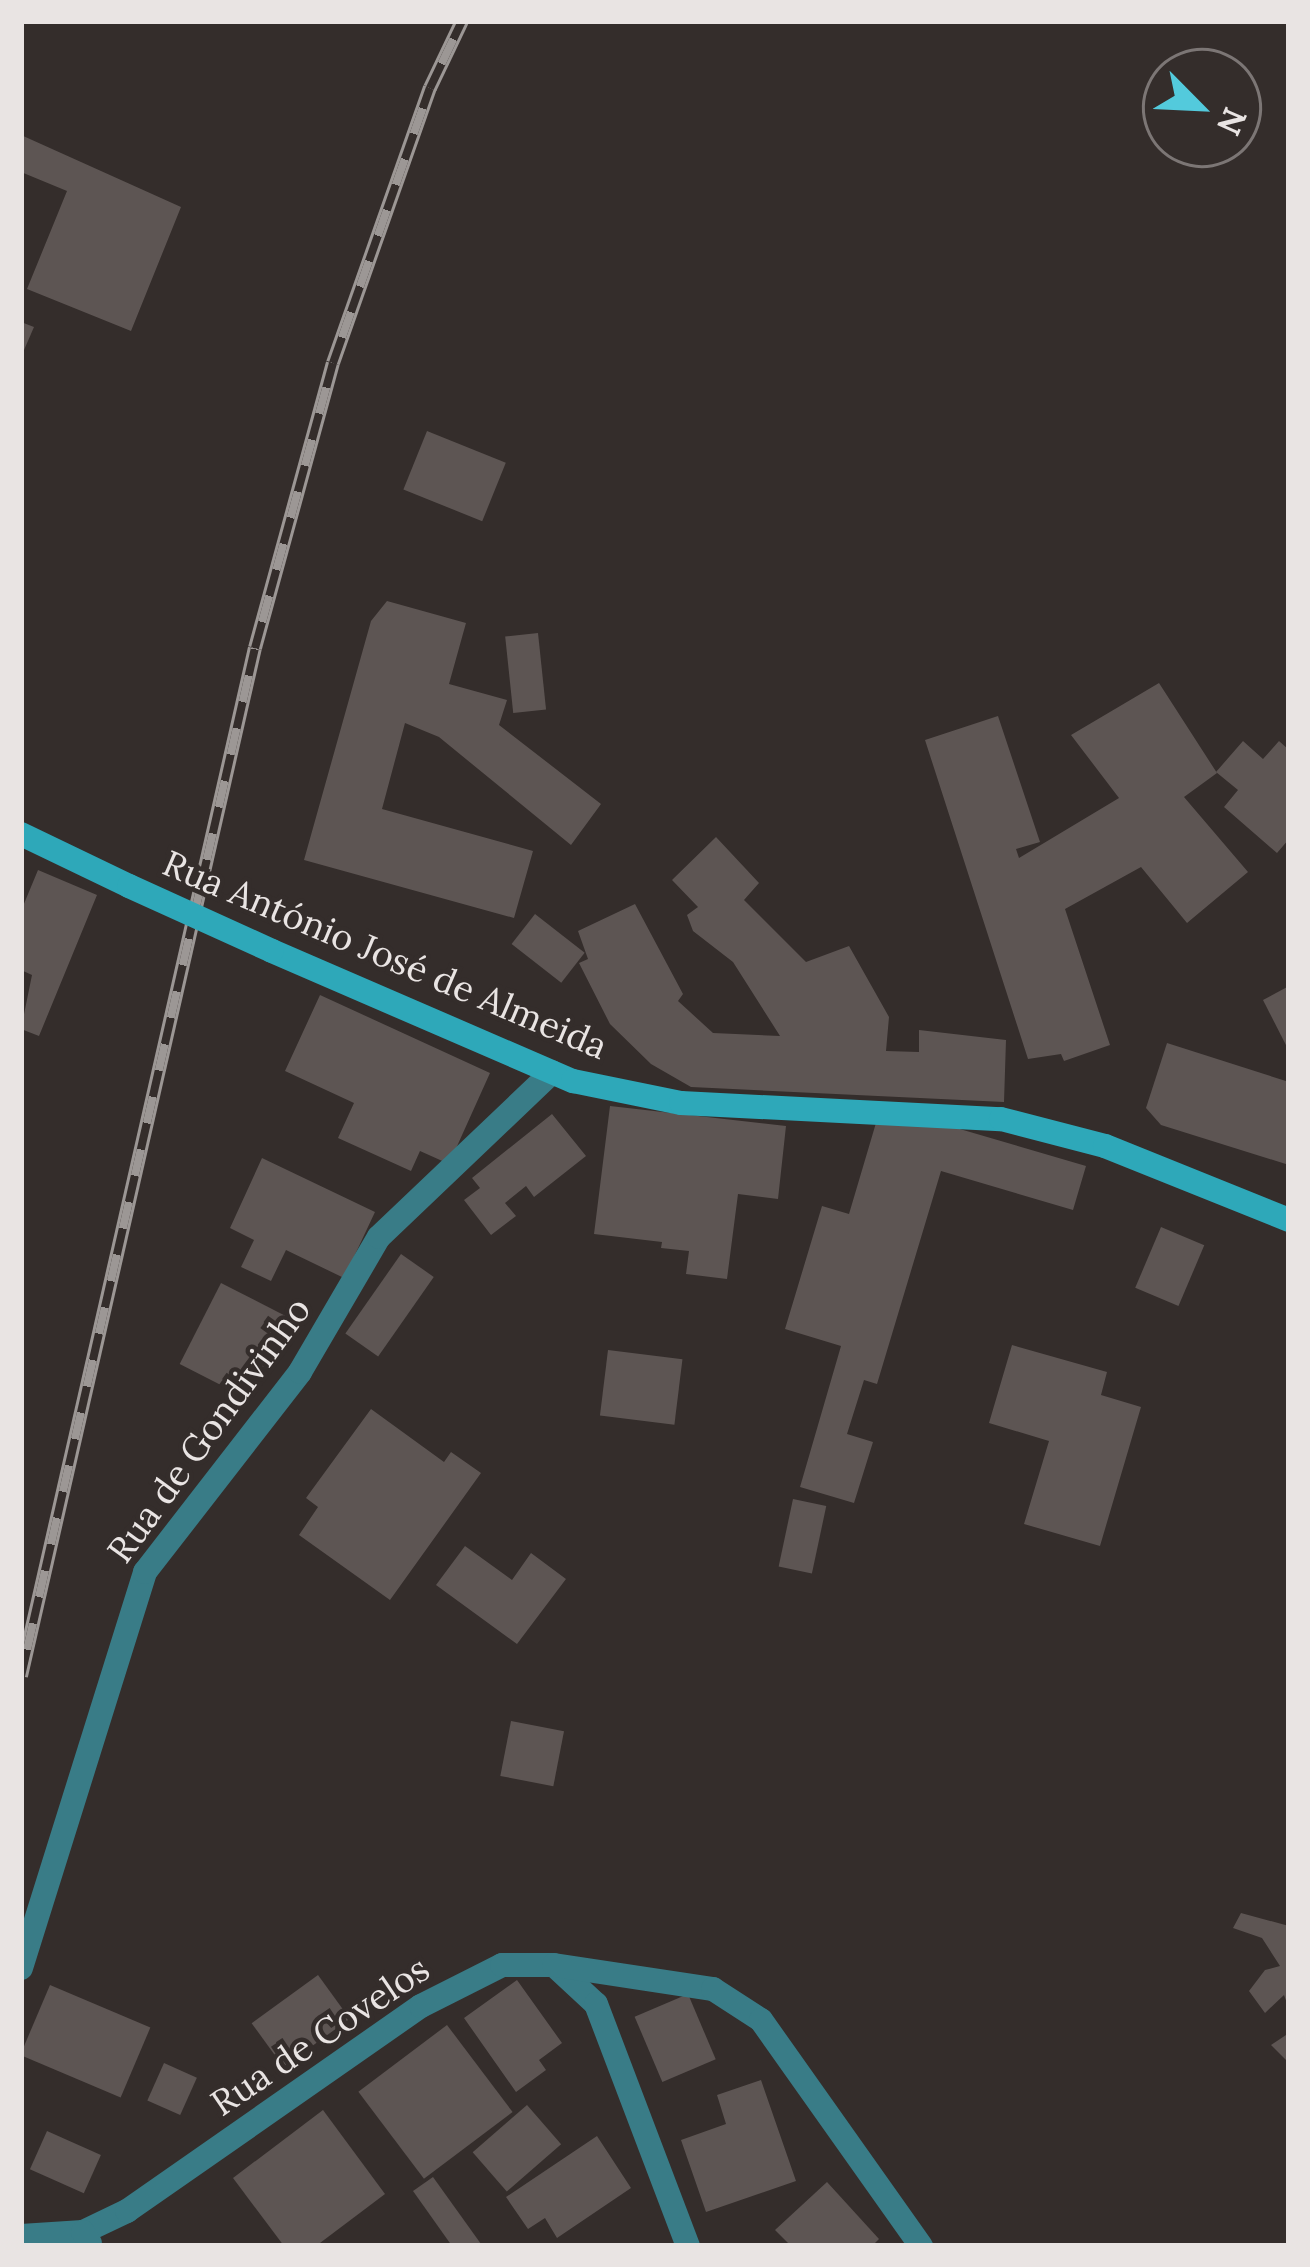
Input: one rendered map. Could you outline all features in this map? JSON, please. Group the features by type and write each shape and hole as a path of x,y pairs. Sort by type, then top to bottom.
{"main road":[{"name":"Rua António José de Almeida","path":"21,834 272,951 551,1072 681,1103 1001,1119 1105,1147 1289,1220"}],"street":[{"name":"Rua de Gondivinho","path":"21,1968 145,1572 300,1372 379,1237 551,1072"},
{"name":"Rua de Covelos","path":"88,2239 421,2006 502,1965 554,1965 713,1989 760,2020 921,2246"},
{"path":"554,1965 596,2004 688,2246"},
{"path":"21,2236 88,2239"}],"building":[{"path":"21,135 181,207 131,331 27,289 67,191 21,172"},
{"path":"21,322 34,327 21,357"},
{"path":"427,431 506,463 482,521 403,489"},
{"path":"387,601 466,623 449,684 507,700 499,725 601,804 571,845 439,737 405,723 382,809 533,851 514,918 304,860 371,621"},
{"path":"538,633 546,710 513,713 505,636"},
{"path":"1159,683 1217,773 1184,797 1248,872 1187,923 1141,867 1065,909 1110,1045 1064,1061 1061,1054 1028,1059 925,740 998,716 1040,842 1016,849 1019,858 1119,798 1071,735"},
{"path":"1243,741 1263,759 1279,741 1289,750 1289,839 1277,853 1224,807 1238,790 1216,772"},
{"path":"716,837 759,883 744,900 806,962 849,946 889,1017 886,1051 919,1052 919,1030 1006,1040 1004,1102 691,1087 651,1064 610,1024 579,963 588,959 578,931 635,904 683,994 678,1001 713,1033 780,1036 733,962 693,931 687,915 698,907 672,880"},
{"path":"38,870 97,895 39,1036 21,1029 32,975 21,970 21,911"},
{"path":"535,914 585,953 561,983 512,944"},
{"path":"1289,986 1289,1051 1263,1000"},
{"path":"320,995 490,1073 449,1164 420,1151 411,1171 338,1138 354,1103 285,1071"},
{"path":"1167,1043 1289,1082 1289,1165 1161,1125 1146,1108"},
{"path":"610,1106 786,1126 778,1199 738,1194 727,1279 686,1274 689,1251 661,1248 662,1242 594,1234"},
{"path":"881,1106 1086,1166 1073,1210 941,1171 877,1384 864,1380 847,1434 873,1442 854,1503 800,1487 841,1346 785,1329 822,1206 849,1214"},
{"path":"552,1114 586,1156 534,1197 526,1186 505,1203 516,1216 491,1235 464,1200 480,1188 472,1178"},
{"path":"262,1158 375,1212 344,1278 286,1250 271,1281 241,1267 254,1240 230,1228"},
{"path":"1161,1227 1204,1245 1178,1306 1135,1288"},
{"path":"401,1254 434,1277 378,1356 345,1333"},
{"path":"221,1283 290,1318 249,1399 180,1364"},
{"path":"1012,1345 1107,1372 1101,1395 1141,1407 1100,1546 1024,1524 1049,1441 989,1423"},
{"path":"608,1350 682,1359 674,1425 600,1416"},
{"path":"371,1409 444,1462 451,1452 481,1473 390,1600 299,1535 318,1507 306,1498"},
{"path":"793,1499 826,1506 812,1574 779,1566"},
{"path":"465,1546 512,1580 531,1553 566,1579 517,1644 436,1585"},
{"path":"511,1721 564,1731 553,1786 500,1776"},
{"path":"1241,1913 1289,1926 1289,2009 1284,1995 1265,2013 1249,1991 1265,1970 1280,1966 1262,1938 1233,1928"},
{"path":"318,1975 350,2019 283,2067 252,2023"},
{"path":"517,1980 562,2043 539,2060 546,2070 516,2092 464,2018"},
{"path":"50,1985 150,2028 121,2098 21,2055"},
{"path":"688,1994 716,2059 662,2082 635,2017"},
{"path":"447,2025 513,2112 424,2179 358,2092"},
{"path":"1289,2033 1289,2063 1271,2045"},
{"path":"164,2063 197,2078 180,2115 147,2100"},
{"path":"761,2080 796,2181 706,2212 681,2140 726,2124 717,2095"},
{"path":"527,2105 561,2144 507,2191 473,2152"},
{"path":"323,2110 385,2194 316,2246 284,2246 233,2178"},
{"path":"47,2131 101,2155 84,2193 30,2169"},
{"path":"597,2136 631,2188 557,2238 545,2218 528,2229 506,2197"},
{"path":"433,2177 479,2246 452,2246 413,2191"},
{"path":"827,2182 879,2239 872,2246 791,2246 775,2230"}],"railway":[{"path":"21,1676 255,648 333,363 430,88 462,21"}]}
